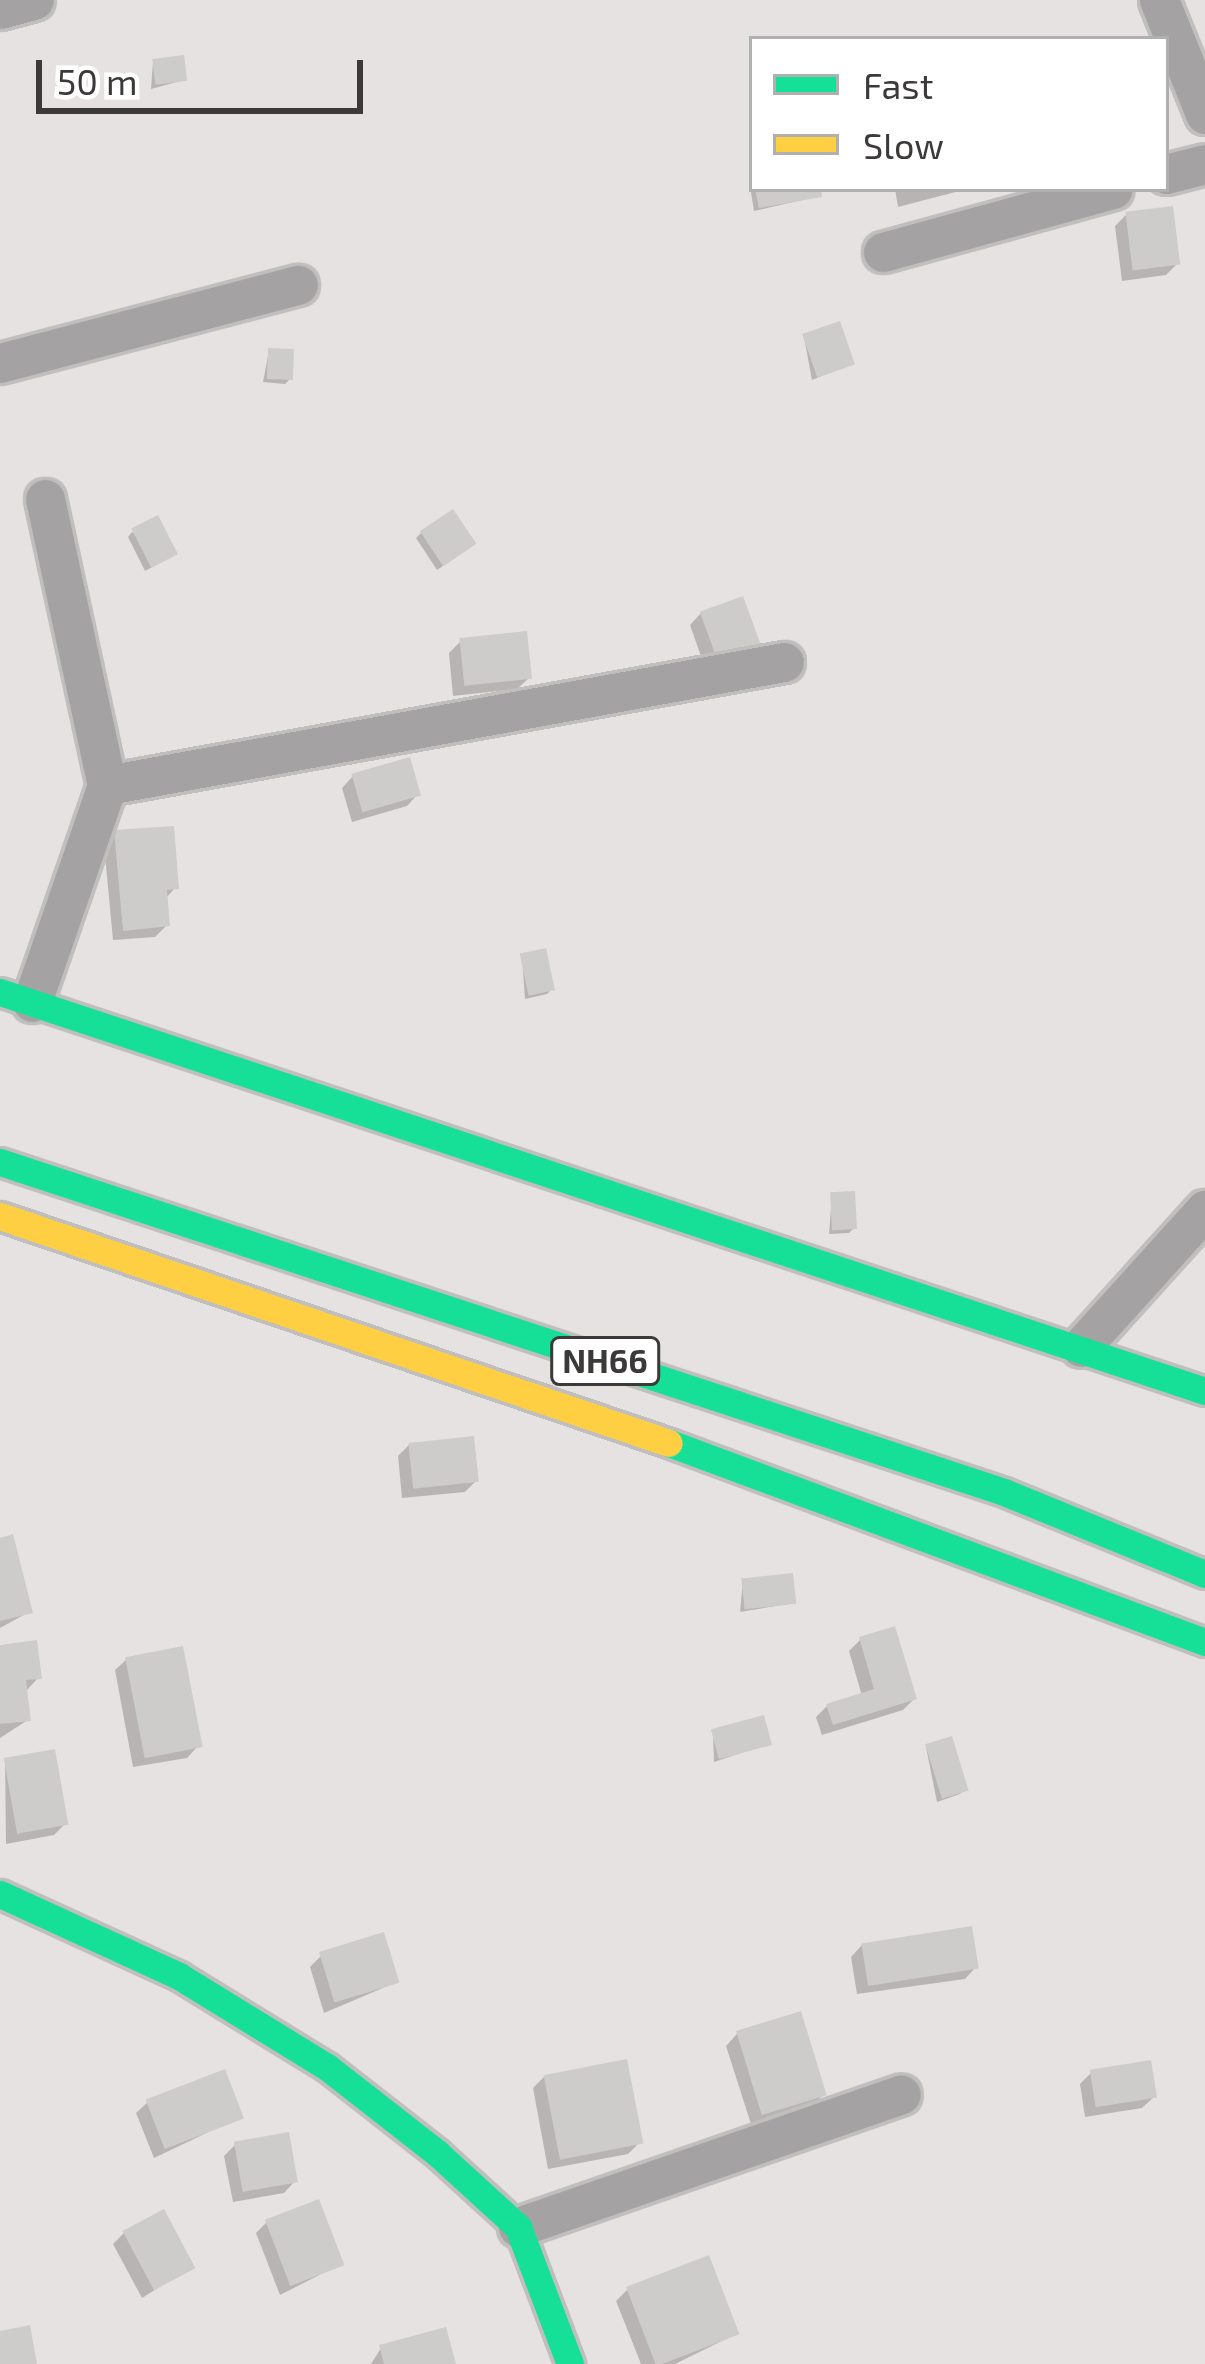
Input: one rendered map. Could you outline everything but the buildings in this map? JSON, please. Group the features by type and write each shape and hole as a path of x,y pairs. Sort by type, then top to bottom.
{"main road":[{"path":"16,997 1205,1391"},
{"name":"NH66","path":"0,1162 1004,1492 1205,1574"},
{"path":"0,1216 622,1426 1205,1642"},
{"path":"0,1894 179,1976 326,2067 518,2227 570,2364"}],"street":[{"path":"0,9 34,0"},
{"path":"1159,0 1205,114"},
{"path":"1169,173 1205,164"},
{"path":"883,252 1102,192"},
{"path":"0,363 298,285"},
{"path":"16,997 107,785 45,499"},
{"path":"107,785 784,662"},
{"path":"1081,1347 1205,1210"},
{"path":"518,2227 901,2094"}],"traffic: fast":[{"path":"0,992 1205,1391"},
{"path":"0,1162 1004,1492 1205,1574"},
{"path":"669,1443 1205,1642"},
{"path":"0,1894 179,1976 327,2067 437,2153 518,2227 570,2364"}],"traffic: slow":[{"path":"0,1216 669,1443"}]}
